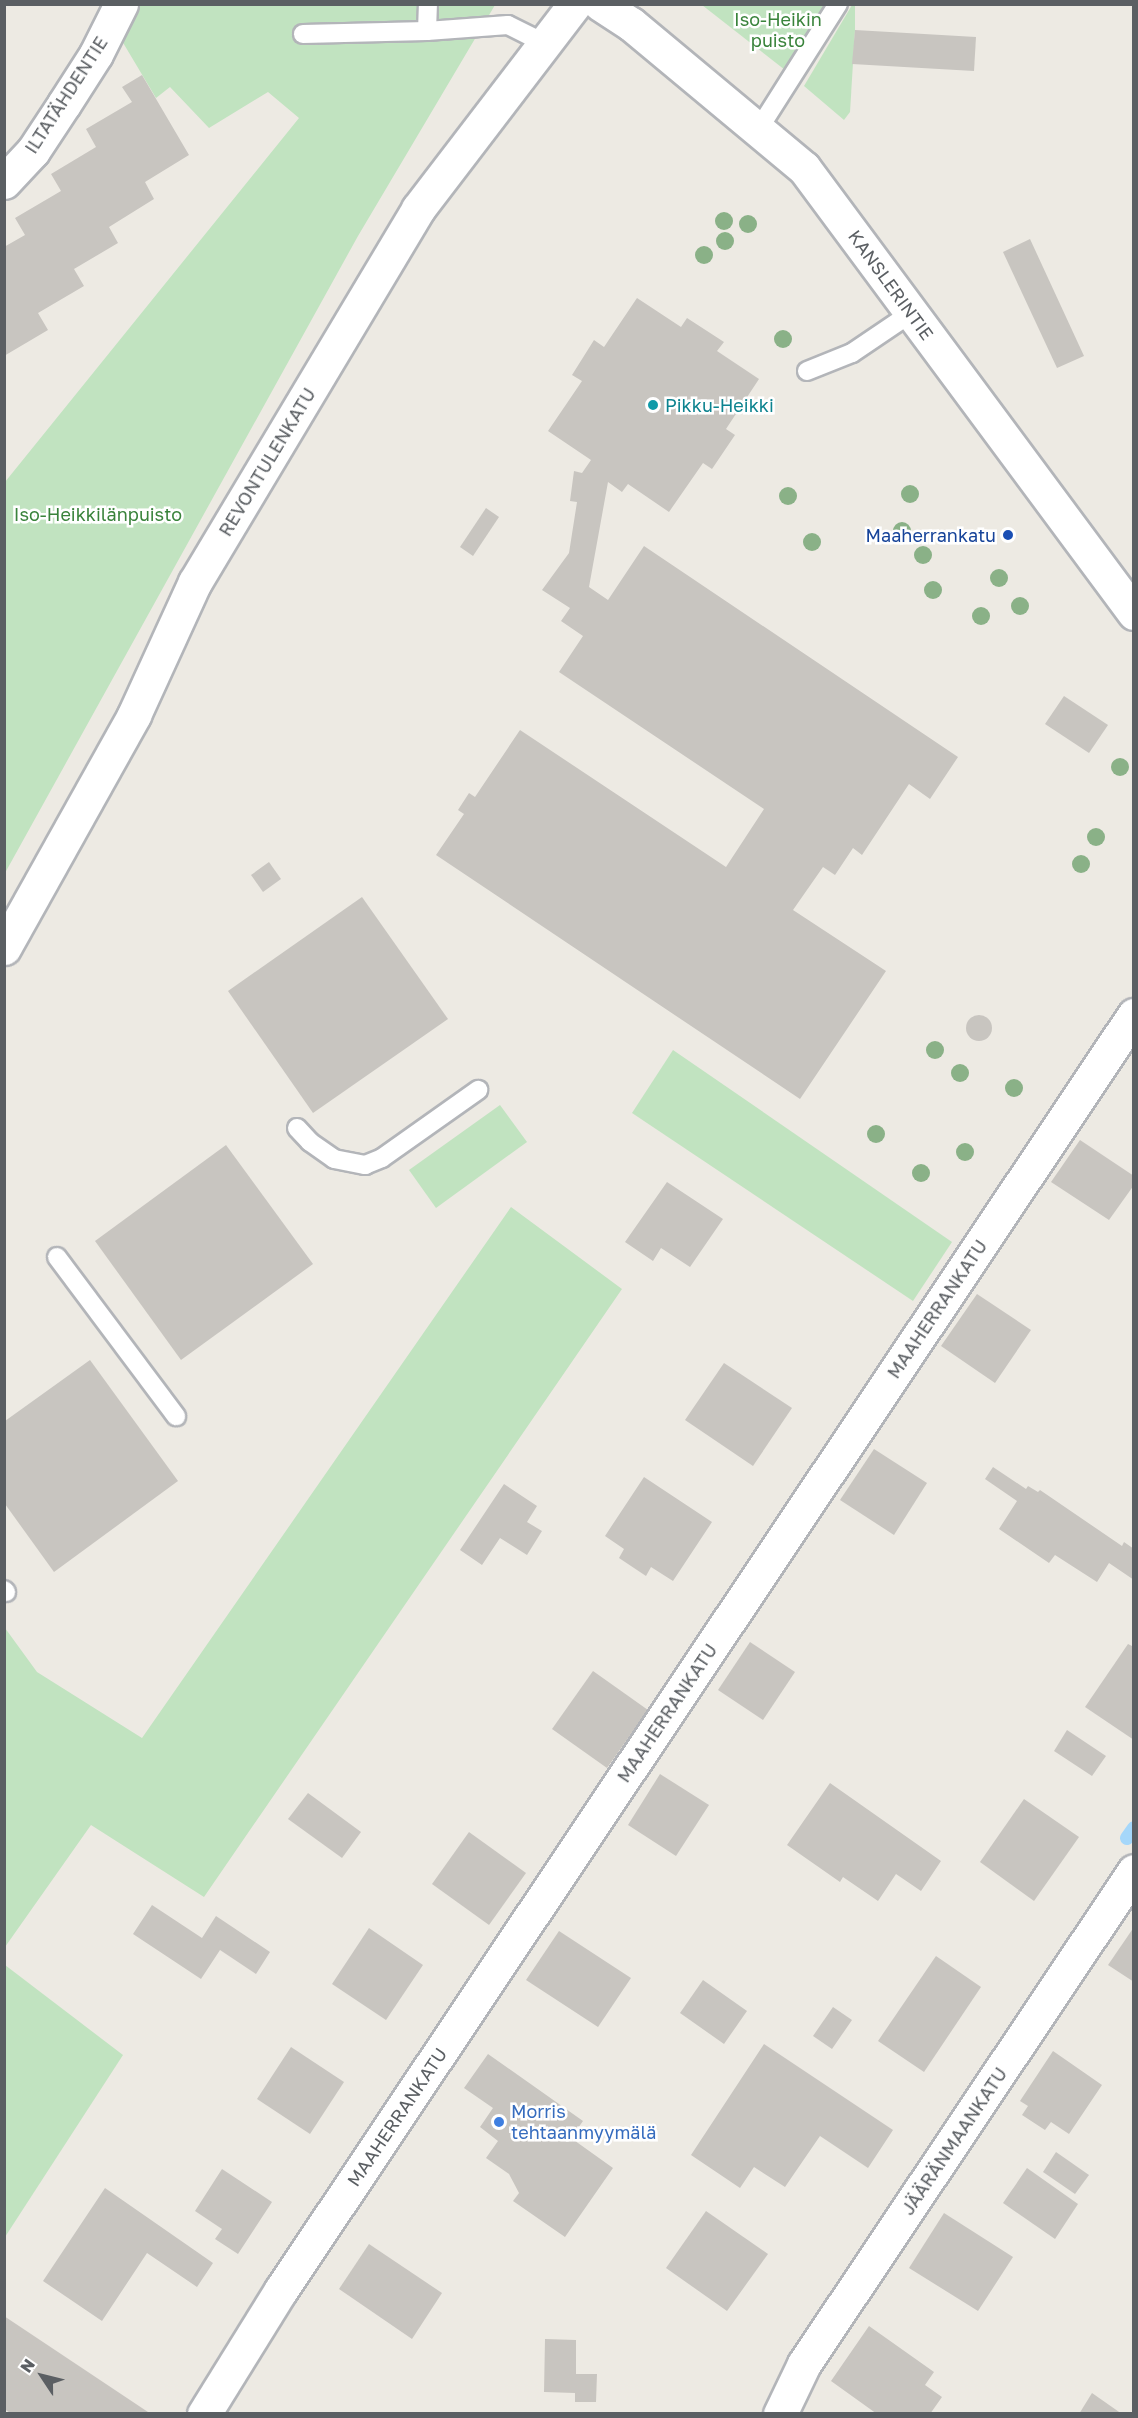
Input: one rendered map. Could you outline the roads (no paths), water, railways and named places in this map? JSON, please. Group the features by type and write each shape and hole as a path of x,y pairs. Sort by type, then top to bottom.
{"street":[{"name":"ILTATÄHDENTIE","path":"4,182 33,151 58,113 96,54 121,4"},
{"name":"REVONTULENKATU","path":"4,948 134,716 195,582 418,210 576,4"},
{"name":"KANSLERINTIE","path":"600,4 631,24 804,168 1134,613"},
{"name":"MAAHERRANKATU","path":"204,2414 281,2290 1134,1015"},
{"name":"JÄÄRÄNMAANKATU","path":"780,2414 804,2364 1134,1871"}],"lane":[{"path":"427,31 428,4"},
{"path":"758,130 838,4"},
{"path":"303,34 427,31 508,25 544,43"},
{"path":"807,371 852,353 911,313"},
{"path":"297,1128 310,1142 334,1159 365,1165 382,1158 478,1090"},
{"path":"57,1257 176,1416"}],"waterway":[{"path":"1127,1838 1134,1828"}],"place":[{"name":"Pikku-Heikki","path":"653,405"},
{"name":"Maaherrankatu","path":"1008,535"},
{"name":"Morris tehtaanmyymälä","path":"499,2122"}],"park label":[{"name":"Iso-Heikin puisto","path":"778,30"},
{"name":"Iso-Heikkilänpuisto","path":"98,514"}]}
